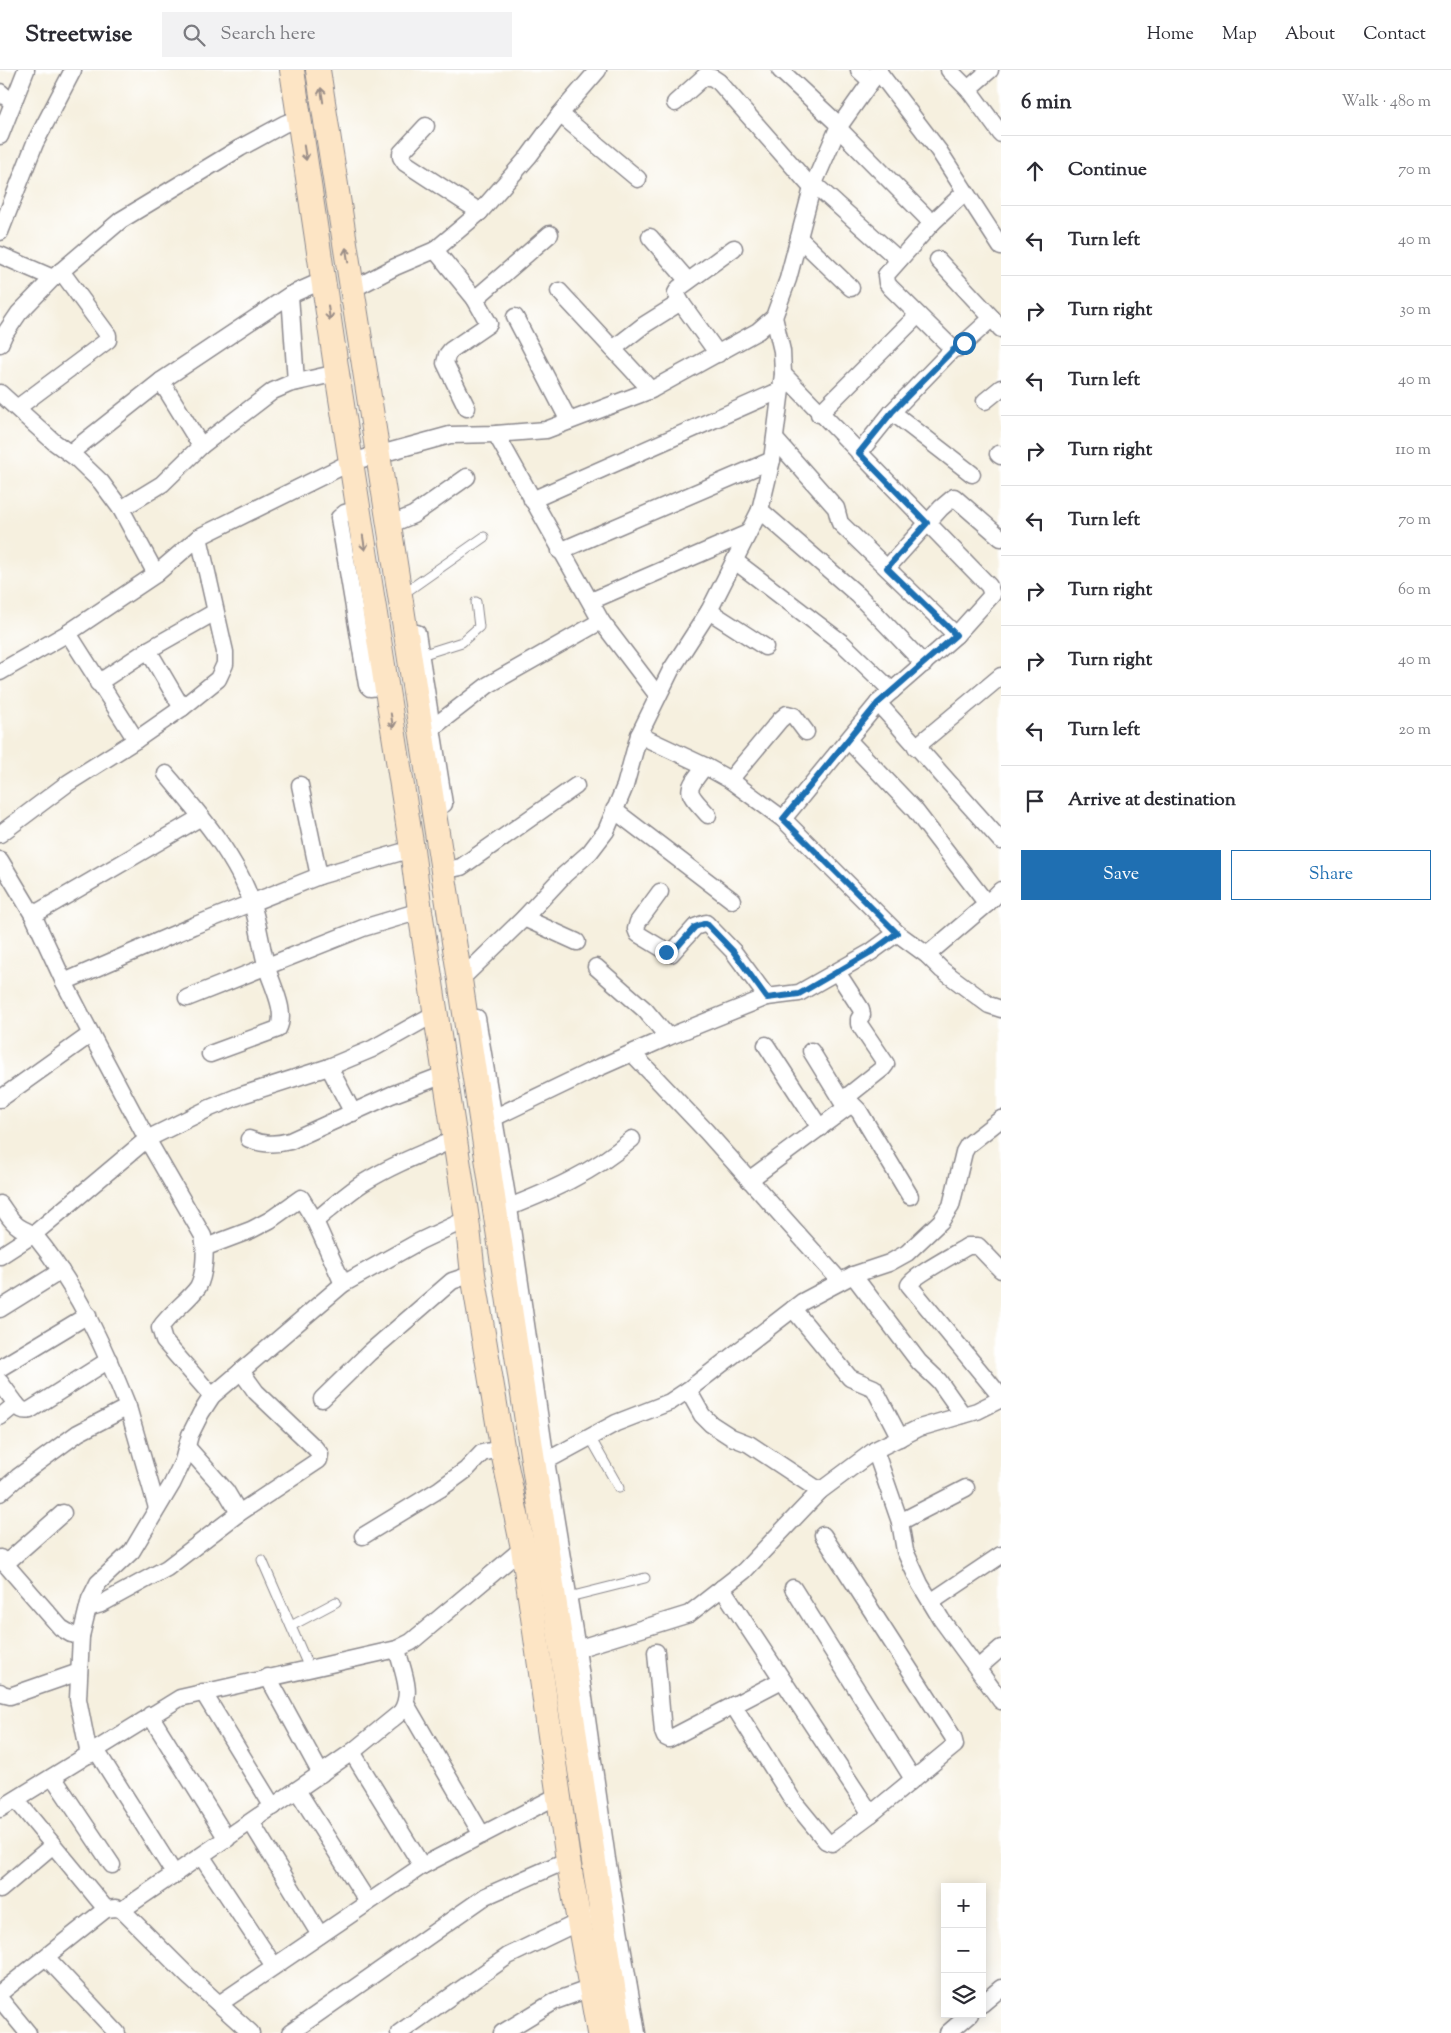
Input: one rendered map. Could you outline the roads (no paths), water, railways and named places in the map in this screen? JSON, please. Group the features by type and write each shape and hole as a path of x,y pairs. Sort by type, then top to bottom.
{"main road":[{"path":"292,70 359,508 359,575 386,686 446,1074 473,1274 503,1452 523,1548 568,1860 591,1917 620,2033"},
{"path":"318,70 356,287 394,523 570,1651 591,1917 591,1988 599,2033"}],"street":[{"path":"0,136 26,70"},
{"path":"0,232 35,143 73,70"},
{"path":"356,287 395,267 435,250 480,212 529,156 560,114 598,70"},
{"path":"780,70 839,127 932,223"},
{"path":"949,70 968,89 1001,134"},
{"path":"968,89 990,70"},
{"path":"0,672 68,633 156,574 199,537 351,462 450,435 546,430 652,390 758,331 774,318 788,279 813,186 839,127 872,73 938,151 1001,247"},
{"path":"675,103 705,76 719,82 813,186 899,260"},
{"path":"0,92 13,103"},
{"path":"560,114 638,179"},
{"path":"0,344 19,313 57,274 132,212 240,148 299,118"},
{"path":"426,126 401,153 401,157 405,162 480,212"},
{"path":"953,350 887,283 886,275 932,223 965,192"},
{"path":"475,299 550,234"},
{"path":"650,237 688,282"},
{"path":"798,238 851,288"},
{"path":"718,354 676,293 679,288 734,248"},
{"path":"435,250 475,299 489,324 447,355 445,363 467,408"},
{"path":"0,255 57,274 108,335 108,340 17,408"},
{"path":"859,453 892,412 953,350 996,324 938,260"},
{"path":"70,453 161,381 290,295 324,280"},
{"path":"559,291 652,390"},
{"path":"290,295 296,382"},
{"path":"613,349 644,325 676,305 682,304"},
{"path":"819,414 918,315"},
{"path":"514,317 569,421"},
{"path":"465,975 524,918 564,875 590,852 606,832 624,786 639,735 671,670 709,611 760,510 772,460 782,382 782,351 774,318"},
{"path":"120,510 162,484 201,446 273,391 296,382 337,373"},
{"path":"161,381 201,446"},
{"path":"782,382 819,414 859,453 992,590 992,595 956,635 878,703 783,819"},
{"path":"532,500 782,382"},
{"path":"985,401 1001,388"},
{"path":"0,393 101,482 120,510 156,574"},
{"path":"892,412 972,474"},
{"path":"496,434 601,621 658,696"},
{"path":"775,439 836,508 840,523 956,635"},
{"path":"560,551 772,460"},
{"path":"394,523 412,515 467,477"},
{"path":"887,568 927,523 954,497 1001,538"},
{"path":"760,510 858,595 924,664"},
{"path":"591,601 748,533"},
{"path":"0,834 68,783 182,708 218,679 225,664 225,652 199,537"},
{"path":"735,562 842,642 892,691"},
{"path":"709,611 765,647"},
{"path":"98,683 148,650 215,612"},
{"path":"427,731 488,685 601,621"},
{"path":"68,633 136,740"},
{"path":"148,650 182,708"},
{"path":"916,746 1001,676"},
{"path":"878,703 1001,841"},
{"path":"730,780 787,714 794,716 806,732"},
{"path":"639,735 730,780 783,819 897,933 989,1005 1001,1010"},
{"path":"848,740 914,809 987,904"},
{"path":"705,766 690,785 690,794 708,815"},
{"path":"166,774 201,817 235,867 252,903 267,967 280,1009 282,1023 278,1029 210,1054"},
{"path":"300,785 319,876"},
{"path":"448,870 462,867 576,786"},
{"path":"614,810 732,900"},
{"path":"33,915 201,817"},
{"path":"64,982 319,876 412,849"},
{"path":"0,860 33,915 64,982 147,1139 203,1236 206,1247 205,1260 198,1286 160,1328 164,1341 212,1396"},
{"path":"927,955 1001,890"},
{"path":"660,892 638,922 636,929 638,934 671,954 695,927 706,923 733,951 767,998"},
{"path":"188,998 363,928 420,911"},
{"path":"524,918 577,942"},
{"path":"488,1121 589,1072 668,1037 767,998 799,994 897,933"},
{"path":"596,967 645,1010 668,1037"},
{"path":"749,1180 820,1128 847,1104 849,1095 886,1064 858,1024 862,1015 861,1009 837,972"},
{"path":"0,1256 34,1234 147,1139 210,1108 242,1095 329,1067 372,1049 436,1013"},
{"path":"0,1099 91,1034"},
{"path":"766,1045 820,1128"},
{"path":"811,1051 847,1104 858,1111 910,1196"},
{"path":"633,1054 706,1131 749,1180 847,1278 919,1362 939,1381 963,1415"},
{"path":"329,1067 353,1112"},
{"path":"249,1139 259,1143 275,1145 290,1141 353,1112 446,1074"},
{"path":"540,1464 616,1423 670,1402 810,1297 847,1278 889,1263 907,1253 942,1221 951,1206 964,1152 968,1145 1001,1119"},
{"path":"502,1210 551,1191 619,1151 632,1139"},
{"path":"315,1221 363,1183 407,1160 454,1140"},
{"path":"206,1247 252,1230 270,1220 300,1198 303,1199 315,1221 343,1284"},
{"path":"0,1204 12,1221 19,1227 34,1234 61,1271 88,1315 128,1407 157,1508"},
{"path":"176,1875 92,1752 78,1699 82,1636 90,1599 98,1583 132,1552 172,1484 190,1435 212,1396 343,1284 420,1241 467,1219"},
{"path":"637,2033 570,1651 689,1614 744,1571 820,1491 875,1450 919,1428 977,1411 1001,1398 909,1285 924,1273 968,1246 974,1245 978,1246 1001,1270"},
{"path":"907,1253 924,1273"},
{"path":"0,1309 61,1271"},
{"path":"322,1399 368,1353 452,1281 473,1274"},
{"path":"793,1309 850,1378 874,1388 900,1438"},
{"path":"0,1368 88,1315"},
{"path":"0,1382 21,1410 30,1410 109,1360"},
{"path":"88,1608 101,1604 167,1568 239,1512 319,1460 320,1454 256,1392 241,1371"},
{"path":"688,1390 702,1415 711,1424 731,1438 749,1444 820,1491"},
{"path":"0,1417 16,1404"},
{"path":"0,1493 18,1477 78,1433 128,1407"},
{"path":"187,1447 218,1482 239,1512"},
{"path":"363,1536 466,1470 482,1453 495,1450 503,1452"},
{"path":"875,1450 900,1522 905,1551 920,1584 941,1619 1001,1701"},
{"path":"900,1522 966,1488"},
{"path":"63,1513 2,1561 61,1628 71,1634 82,1636"},
{"path":"734,1705 794,1802 826,1841 832,1843 871,1814 954,1745 953,1737 822,1535"},
{"path":"0,1809 17,1801 150,1715 180,1698 397,1649 410,1642 523,1548"},
{"path":"931,1602 1001,1554"},
{"path":"722,1588 871,1814"},
{"path":"793,1588 913,1779"},
{"path":"978,1668 1001,1648"},
{"path":"122,1910 176,1875 352,1752 401,1712 406,1704 408,1693 397,1649"},
{"path":"656,1652 665,1737 668,1739 782,1680"},
{"path":"0,1692 10,1696 79,1672"},
{"path":"268,1677 321,1774"},
{"path":"203,1692 272,1807"},
{"path":"406,1704 482,1835"},
{"path":"150,1715 227,1839"},
{"path":"352,1752 422,1866"},
{"path":"53,1777 112,1865"},
{"path":"297,1790 368,1902"},
{"path":"219,2004 422,1866 558,1795"},
{"path":"17,1801 106,1908"},
{"path":"251,1822 320,1935"},
{"path":"0,1890 53,1845"},
{"path":"202,1856 274,1966"},
{"path":"290,2033 486,1896 568,1860"},
{"path":"0,1994 106,1908 116,1908 122,1910 188,1976 251,2033"},
{"path":"399,2033 508,1956 591,1917"},
{"path":"46,1957 106,2029"},
{"path":"502,2033 555,2001 591,1988"},
{"path":"986,2001 1001,1988"},
{"path":"0,1999 28,2033"},
{"path":"957,2030 967,2018"}],"lane":[{"path":"404,590 484,537"},
{"path":"415,656 462,642 479,627 476,602"},
{"path":"590,1437 618,1488"},
{"path":"262,1560 309,1668"},
{"path":"562,1599 645,1578"},
{"path":"291,1626 336,1602"}]}
